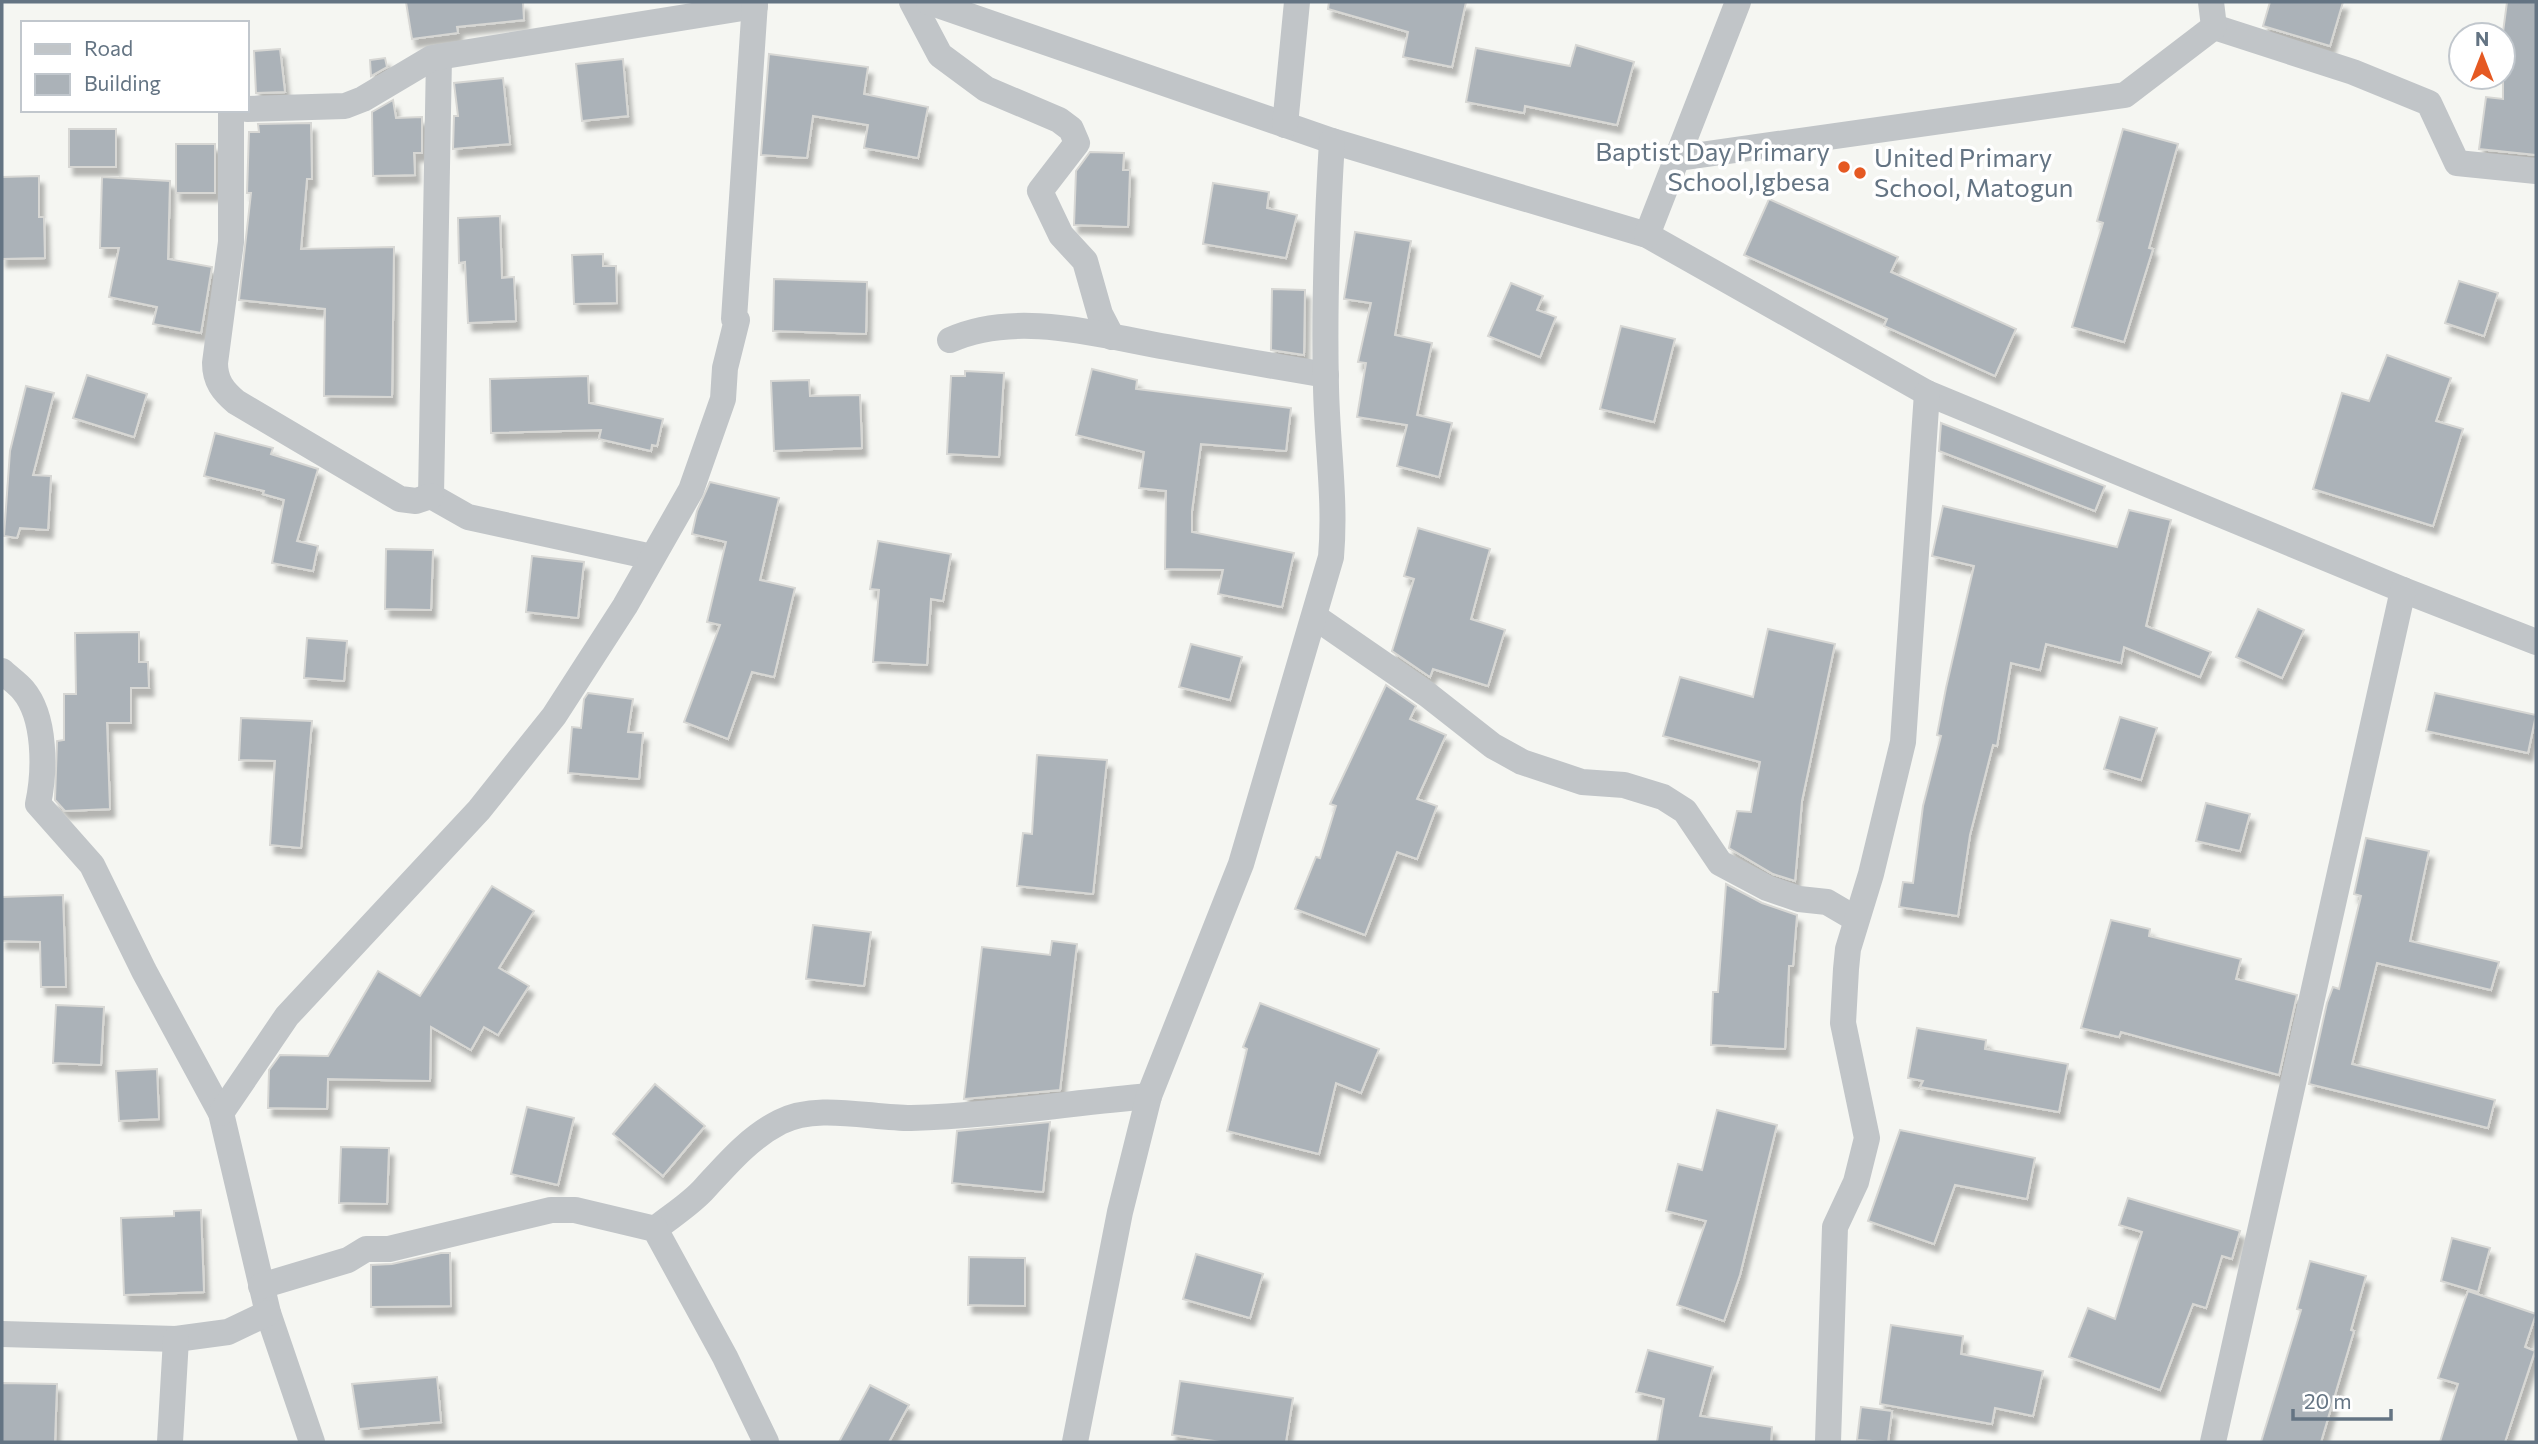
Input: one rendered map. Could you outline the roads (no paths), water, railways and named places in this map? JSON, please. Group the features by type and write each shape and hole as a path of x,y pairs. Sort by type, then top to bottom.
{"street":[{"path":"912,2 940,55 986,89 1059,120 1071,129 1077,143 1040,191 1060,235 1086,261 1100,313 1112,337"},
{"path":"929,2 1332,141 1647,235 1927,393 2403,590 2536,642"},
{"path":"1285,125 1297,2"},
{"path":"1647,235 1738,2"},
{"path":"220,1113 287,1016 479,810 554,716 691,490 723,399 725,368 737,320 734,320 755,4 439,57 409,69 351,104 248,109"},
{"path":"1679,158 2126,95 2213,14 2429,103 2457,163 2536,171"},
{"path":"431,496 439,57"},
{"path":"231,112 231,243 215,363 216,378 224,392 236,402 400,499 416,501 431,496 468,517 652,558"},
{"path":"1075,1442 1120,1212 1149,1096 1241,864 1331,558 1334,520 1326,375 1326,234 1332,141"},
{"path":"950,340 967,332 995,327 1075,331 1326,375"},
{"path":"1828,1442 1835,1227 1856,1182 1867,1138 1843,1023 1848,949 1871,874 1903,742 1927,393"},
{"path":"2213,1442 2403,590"},
{"path":"1315,617 1428,695 1493,746 1522,762 1572,779 1624,785 1664,797 1685,811 1720,863 1766,888 1799,899 1827,902 1856,919"},
{"path":"2,671 24,691 37,722 43,778 38,804 92,865 144,971 220,1113 268,1313 312,1442"},
{"path":"655,1229 704,1190 722,1166 754,1138 799,1114 820,1111 848,1116 911,1118 1149,1096"},
{"path":"261,1286 348,1260 366,1249 389,1249 551,1210 575,1210 655,1229 725,1357 766,1442"},
{"path":"2,1334 176,1339 228,1332 268,1313"},
{"path":"170,1442 176,1339"}],"place":[{"name":"Baptist Day Primary School,Igbesa","path":"1844,167"},
{"name":"United Primary School, Matogun","path":"1860,173"}]}
